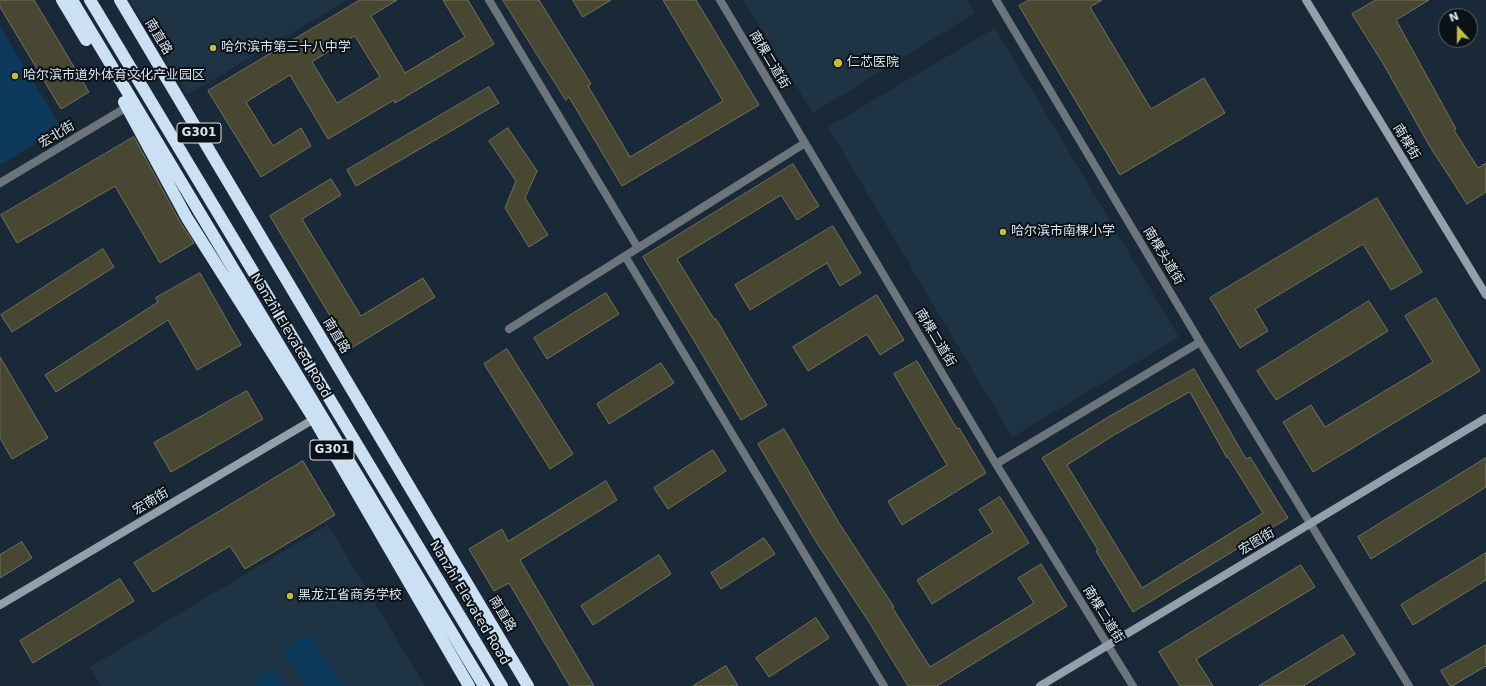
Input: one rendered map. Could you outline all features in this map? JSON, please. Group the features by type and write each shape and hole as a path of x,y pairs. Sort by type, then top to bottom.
{"highway":[{"name":"G301","path":"62,0 127,107 187,218 314,419 469,686"},
{"name":"Nanzhi Elevated Road","path":"72,0 484,686"},
{"name":"Nanzhi Elevated Road","path":"90,0 502,686"},
{"name":"南直路","path":"120,0 528,686"}],"street":[{"path":"489,0 638,248"},
{"name":"南棵二道街","path":"720,0 996,464 1133,686"},
{"name":"南棵头道街","path":"996,0 1200,342 1409,686"},
{"name":"南棵街","path":"1306,0 1486,295"},
{"name":"宏北街","path":"0,183 127,107"},
{"path":"509,329 805,143"},
{"path":"625,256 884,686"},
{"path":"996,464 1200,342"},
{"name":"宏图街","path":"1040,686 1486,418"},
{"name":"宏南街","path":"0,605 314,419"}],"shaded area":[{"name":"哈尔滨市第三十八中学","path":"130,0 347,0 187,95"},
{"name":"仁芯医院","path":"743,0 967,0 975,13 813,113"},
{"name":"哈尔滨市道外体育文化产业园区","path":"0,26 61,127 0,165"},
{"name":"哈尔滨市南棵小学","path":"995,28 1179,337 1012,437 828,127"},
{"name":"黑龙江省商务学校","path":"328,525 425,686 101,686 90,667"},
{"path":"310,633 343,686 306,686 283,649"},
{"path":"274,666 286,686 258,686 254,679"}],"building":[{"path":"0,0 34,0 89,92 61,109 0,7"},
{"path":"360,0 397,0 371,16 405,73 465,37 443,0 468,0 494,44 395,103 394,100 328,139 290,75 246,102 273,146 301,128 311,146 261,177 208,91","holes":["355,36 380,77 337,103 312,62"]},
{"path":"503,0 539,0 591,84 588,86 630,157 723,101 663,0 696,0 759,105 622,186 569,97 566,100"},
{"path":"573,0 611,0 583,17"},
{"path":"1029,0 1102,0 1090,7 1151,109 1204,78 1225,113 1120,175 1019,6"},
{"path":"1376,0 1429,0 1396,20 1456,129 1454,130 1478,168 1486,163 1486,192 1467,204 1429,145 1384,65 1352,14"},
{"path":"489,87 499,103 356,186 347,170"},
{"path":"508,128 537,171 525,198 548,235 529,247 505,208 516,181 489,141"},
{"path":"134,137 180,222 194,243 160,263 115,186 17,243 1,215"},
{"path":"793,164 819,206 797,220 781,195 677,259 714,319 716,319 767,405 741,420 643,257"},
{"path":"331,179 341,195 302,219 361,316 423,278 435,297 350,349 270,216"},
{"path":"1377,198 1422,272 1391,290 1363,244 1255,309 1268,331 1240,348 1210,298"},
{"path":"833,226 861,273 840,286 827,263 750,310 735,285"},
{"path":"103,249 114,267 12,332 1,315"},
{"path":"200,273 241,345 197,370 168,320 56,392 45,375 158,302 156,298"},
{"path":"606,293 619,314 547,359 534,338"},
{"path":"877,295 904,340 880,355 867,334 808,371 793,347"},
{"path":"1436,298 1480,371 1313,472 1283,422 1311,405 1325,427 1433,362 1405,316"},
{"path":"1369,301 1388,331 1276,400 1257,371"},
{"path":"507,349 573,454 550,469 484,364"},
{"path":"0,357 48,438 12,459 0,438"},
{"path":"917,361 957,429 959,428 986,473 902,525 888,501 947,465 894,374"},
{"path":"661,363 674,383 609,424 597,404"},
{"path":"1194,369 1246,459 1250,457 1288,518 1133,612 1096,551 1098,550 1042,458 1110,416","holes":["1190,392 1227,458 1228,457 1263,513 1142,588 1067,465 1114,435"]},
{"path":"247,391 263,419 171,472 154,443"},
{"path":"784,429 839,523 894,607 892,607 930,667 1034,603 1018,578 1041,564 1067,606 937,686 908,686 869,622 815,540 758,444"},
{"path":"713,450 726,471 668,509 654,488"},
{"path":"1486,458 1486,487 1371,559 1358,537"},
{"path":"303,461 335,515 245,569 230,546 153,592 134,563"},
{"path":"606,481 617,500 520,560 594,686 570,686 509,583 494,591 469,549 502,529 508,541"},
{"path":"1000,497 1029,543 932,604 917,580 993,532 979,510"},
{"path":"764,538 775,554 721,589 711,573"},
{"path":"22,542 32,558 0,578 0,555"},
{"path":"1486,553 1486,580 1413,625 1401,605"},
{"path":"659,555 671,574 593,625 581,606"},
{"path":"1301,565 1315,587 1196,659 1213,686 1180,686 1159,652"},
{"path":"120,579 134,601 33,663 20,641"},
{"path":"816,618 829,638 769,677 756,658"},
{"path":"1343,635 1355,654 1303,686 1259,686"},
{"path":"1486,645 1486,666 1450,686 1441,671"},
{"path":"726,666 738,686 693,686"}],"place":[{"name":"哈尔滨市第三十八中学","path":"213,48"},
{"name":"仁芯医院","path":"838,63"},
{"name":"哈尔滨市道外体育文化产业园区","path":"15,76"},
{"name":"哈尔滨市南棵小学","path":"1003,232"},
{"name":"黑龙江省商务学校","path":"290,596"}]}
